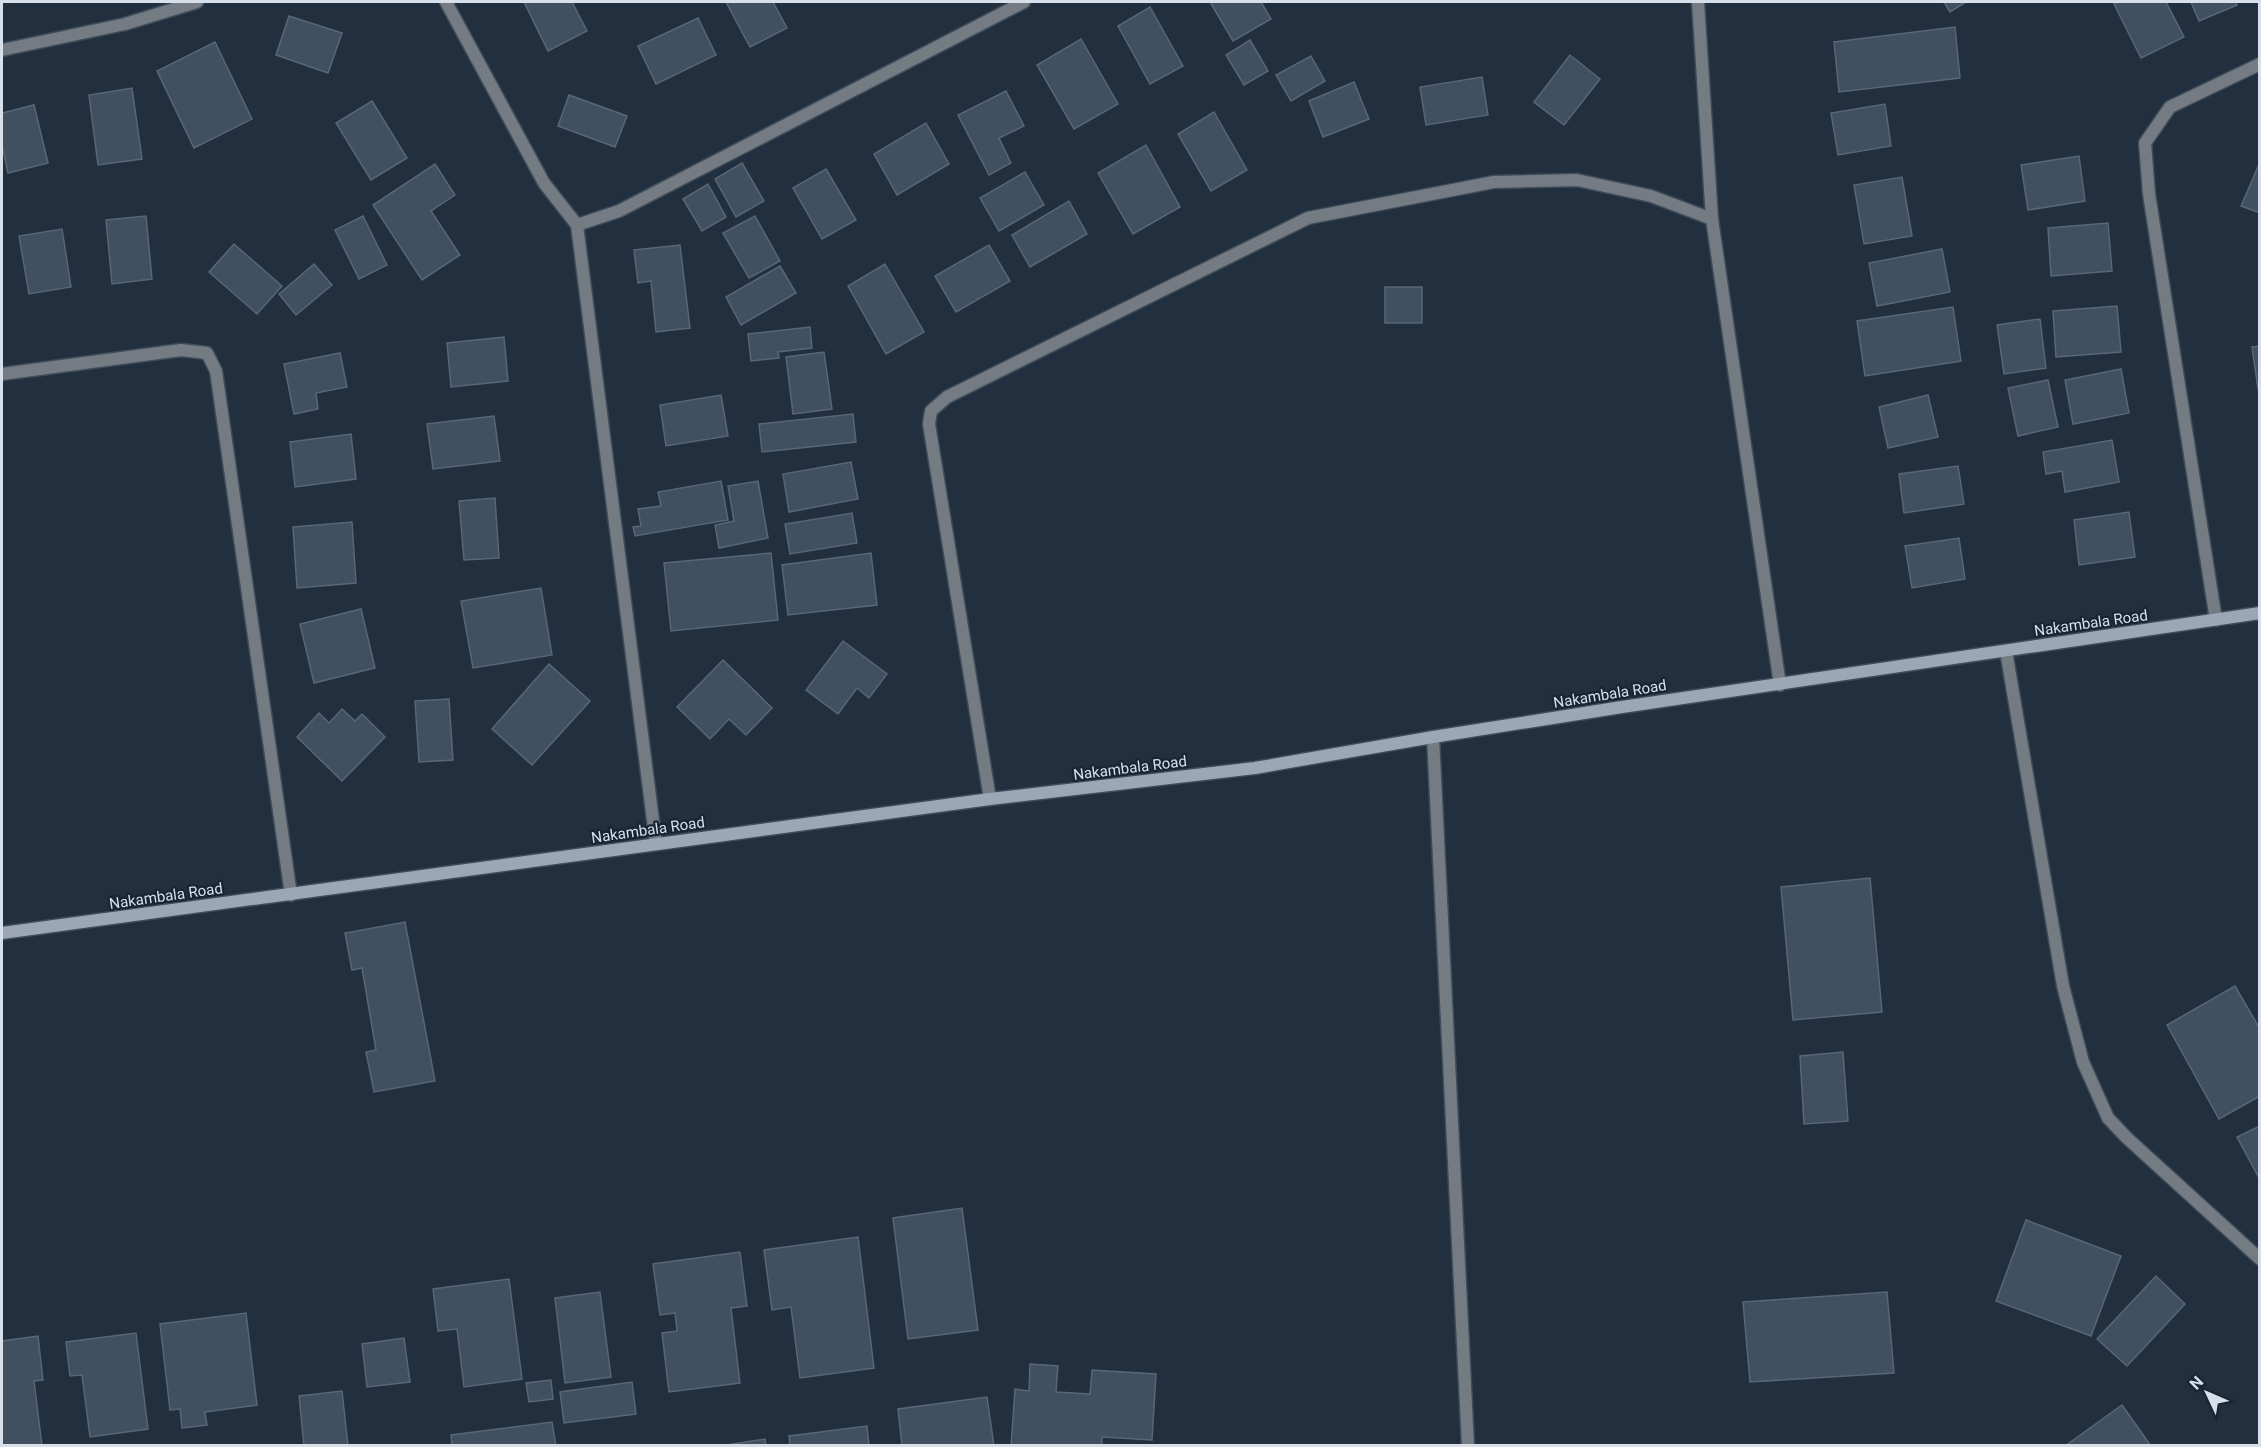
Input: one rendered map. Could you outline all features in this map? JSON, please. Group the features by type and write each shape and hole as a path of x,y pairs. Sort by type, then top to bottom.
{"main road":[{"name":"Nakambala Road","path":"2,933 990,799 1255,768 1433,737 2259,613"}],"street":[{"path":"2,50 125,24 197,2"},
{"path":"446,2 544,183 577,225 656,844"},
{"path":"577,225 619,211 1024,2"},
{"path":"1698,2 1712,219 1780,685"},
{"path":"2216,620 2149,194 2145,143 2170,107 2259,64"},
{"path":"990,799 929,424 931,411 947,397 1308,218 1494,182 1577,180 1651,196 1712,219"},
{"path":"2,374 181,350 207,353 216,371 291,895"},
{"path":"2006,651 2063,986 2083,1062 2108,1118 2259,1259"},
{"path":"1433,737 1468,1446"}],"building":[{"path":"524,2 572,2 587,31 548,51"},
{"path":"726,2 773,2 787,28 750,47"},
{"path":"1210,2 1261,2 1271,19 1233,41"},
{"path":"1944,2 1966,2 1950,12"},
{"path":"2166,2 2184,37 2141,58 2114,4"},
{"path":"2191,2 2236,2 2237,5 2199,21"},
{"path":"1150,7 1183,66 1150,84 1118,26"},
{"path":"289,16 342,33 328,73 276,55"},
{"path":"698,18 716,55 656,84 638,46"},
{"path":"1955,27 1960,78 1839,92 1834,42"},
{"path":"1081,39 1118,104 1074,129 1037,65"},
{"path":"1250,40 1268,71 1244,85 1226,55"},
{"path":"215,42 252,119 194,148 157,71"},
{"path":"1570,55 1600,79 1564,125 1534,102"},
{"path":"1311,56 1325,81 1291,101 1276,75"},
{"path":"1482,77 1488,115 1426,125 1420,87"},
{"path":"1354,82 1369,119 1323,137 1309,101"},
{"path":"132,88 142,159 98,165 89,95"},
{"path":"1006,91 1024,126 999,138 1011,163 989,175 958,115"},
{"path":"569,95 627,116 615,147 558,126"},
{"path":"372,101 407,158 371,180 336,123"},
{"path":"1885,104 1891,146 1838,155 1831,113"},
{"path":"34,105 48,163 8,173 2,145 2,113"},
{"path":"1214,112 1247,170 1211,191 1178,134"},
{"path":"926,123 949,164 897,195 874,154"},
{"path":"1146,145 1180,207 1133,234 1098,173"},
{"path":"2079,156 2085,201 2028,210 2021,165"},
{"path":"2260,162 2260,213 2241,206"},
{"path":"742,163 764,201 736,217 715,179"},
{"path":"435,164 455,195 431,211 460,255 422,280 373,205"},
{"path":"826,169 856,220 822,239 793,188"},
{"path":"1025,172 1044,205 999,231 980,198"},
{"path":"1902,177 1912,236 1864,244 1854,185"},
{"path":"708,184 726,217 702,231 683,199"},
{"path":"1069,201 1087,234 1030,267 1012,235"},
{"path":"146,216 152,279 112,284 106,220"},
{"path":"363,216 387,265 359,279 335,230"},
{"path":"755,216 780,261 749,278 723,233"},
{"path":"2108,223 2112,271 2051,276 2048,228"},
{"path":"62,229 71,287 29,294 19,236"},
{"path":"234,244 282,286 257,314 209,272"},
{"path":"680,245 690,328 656,332 651,281 638,283 634,250"},
{"path":"989,245 1010,281 956,312 935,276"},
{"path":"1942,249 1950,292 1877,306 1869,263"},
{"path":"314,264 332,285 296,315 279,294"},
{"path":"885,264 924,332 886,354 848,286"},
{"path":"780,266 796,293 741,325 726,297"},
{"path":"1385,287 1422,287 1422,323 1385,323"},
{"path":"2117,306 2121,352 2056,357 2053,311"},
{"path":"1953,307 1961,361 1865,376 1857,321"},
{"path":"2040,319 2046,368 2004,374 1997,325"},
{"path":"810,327 812,348 778,352 779,358 751,361 748,334"},
{"path":"504,337 508,381 451,387 447,343"},
{"path":"2260,346 2260,388 2258,389 2252,347"},
{"path":"824,352 832,409 793,414 786,357"},
{"path":"340,353 347,387 316,393 318,409 294,414 284,364"},
{"path":"2121,369 2129,413 2073,424 2065,380"},
{"path":"2048,380 2058,427 2018,436 2008,388"},
{"path":"721,395 728,436 666,446 660,405"},
{"path":"1928,395 1938,437 1888,448 1879,407"},
{"path":"853,414 856,442 762,452 759,424"},
{"path":"494,416 500,461 433,469 427,424"},
{"path":"351,434 356,479 295,487 290,442"},
{"path":"2112,440 2119,482 2065,492 2062,471 2046,474 2043,452"},
{"path":"851,462 858,499 789,512 783,474"},
{"path":"1958,466 1964,504 1904,513 1899,474"},
{"path":"721,481 728,520 635,536 633,527 641,526 638,509 661,506 658,492"},
{"path":"758,481 768,538 719,548 715,525 734,521 728,486"},
{"path":"495,498 499,558 464,560 459,501"},
{"path":"2129,512 2135,557 2079,565 2074,520"},
{"path":"852,513 857,543 790,554 785,524"},
{"path":"352,522 356,583 297,588 293,527"},
{"path":"1959,538 1965,579 1912,588 1905,546"},
{"path":"771,553 778,620 671,631 664,563"},
{"path":"871,553 877,605 788,615 782,565"},
{"path":"541,588 552,655 473,668 461,601"},
{"path":"361,609 375,668 314,683 300,624"},
{"path":"843,641 887,674 869,698 857,688 838,714 806,690"},
{"path":"723,660 772,708 746,735 729,719 710,739 677,707"},
{"path":"549,664 590,701 532,765 492,729"},
{"path":"449,699 453,760 419,762 415,701"},
{"path":"342,709 355,721 362,714 385,737 342,781 297,737 319,713 329,723"},
{"path":"1870,878 1882,1012 1793,1020 1781,887"},
{"path":"405,922 435,1081 374,1092 366,1052 376,1050 362,968 352,970 345,933"},
{"path":"2235,986 2260,1029 2260,1096 2219,1119 2167,1025"},
{"path":"1843,1052 1848,1121 1804,1124 1800,1056"},
{"path":"2260,1126 2260,1177 2259,1178 2237,1137"},
{"path":"962,1208 978,1330 908,1339 893,1218"},
{"path":"2026,1220 2121,1256 2091,1336 1996,1301"},
{"path":"858,1237 874,1368 800,1378 791,1307 772,1310 764,1250"},
{"path":"740,1252 747,1306 731,1308 740,1383 669,1392 662,1333 677,1331 675,1313 660,1315 653,1264"},
{"path":"2156,1276 2185,1304 2127,1366 2097,1339"},
{"path":"509,1279 522,1379 464,1387 457,1329 438,1331 433,1289"},
{"path":"600,1292 611,1377 565,1383 555,1298"},
{"path":"1887,1292 1894,1373 1750,1382 1743,1302"},
{"path":"246,1313 257,1405 205,1412 207,1425 182,1428 180,1409 170,1410 160,1324"},
{"path":"136,1333 148,1429 90,1437 82,1375 70,1376 66,1342"},
{"path":"38,1336 43,1380 34,1381 42,1446 2,1446 2,1341"},
{"path":"404,1338 410,1382 367,1387 362,1344"},
{"path":"1030,1364 1058,1366 1056,1392 1090,1394 1092,1370 1156,1374 1152,1440 1102,1437 1102,1446 1011,1446 1015,1389 1029,1391"},
{"path":"551,1380 553,1399 529,1402 526,1383"},
{"path":"632,1382 636,1414 564,1423 560,1392"},
{"path":"342,1391 348,1446 304,1446 299,1396"},
{"path":"987,1397 994,1446 902,1446 898,1409"},
{"path":"2122,1405 2151,1446 2065,1446"},
{"path":"552,1422 556,1446 452,1446 451,1435"},
{"path":"867,1426 869,1446 790,1446 789,1436"},
{"path":"765,1439 766,1446 719,1446"}]}
